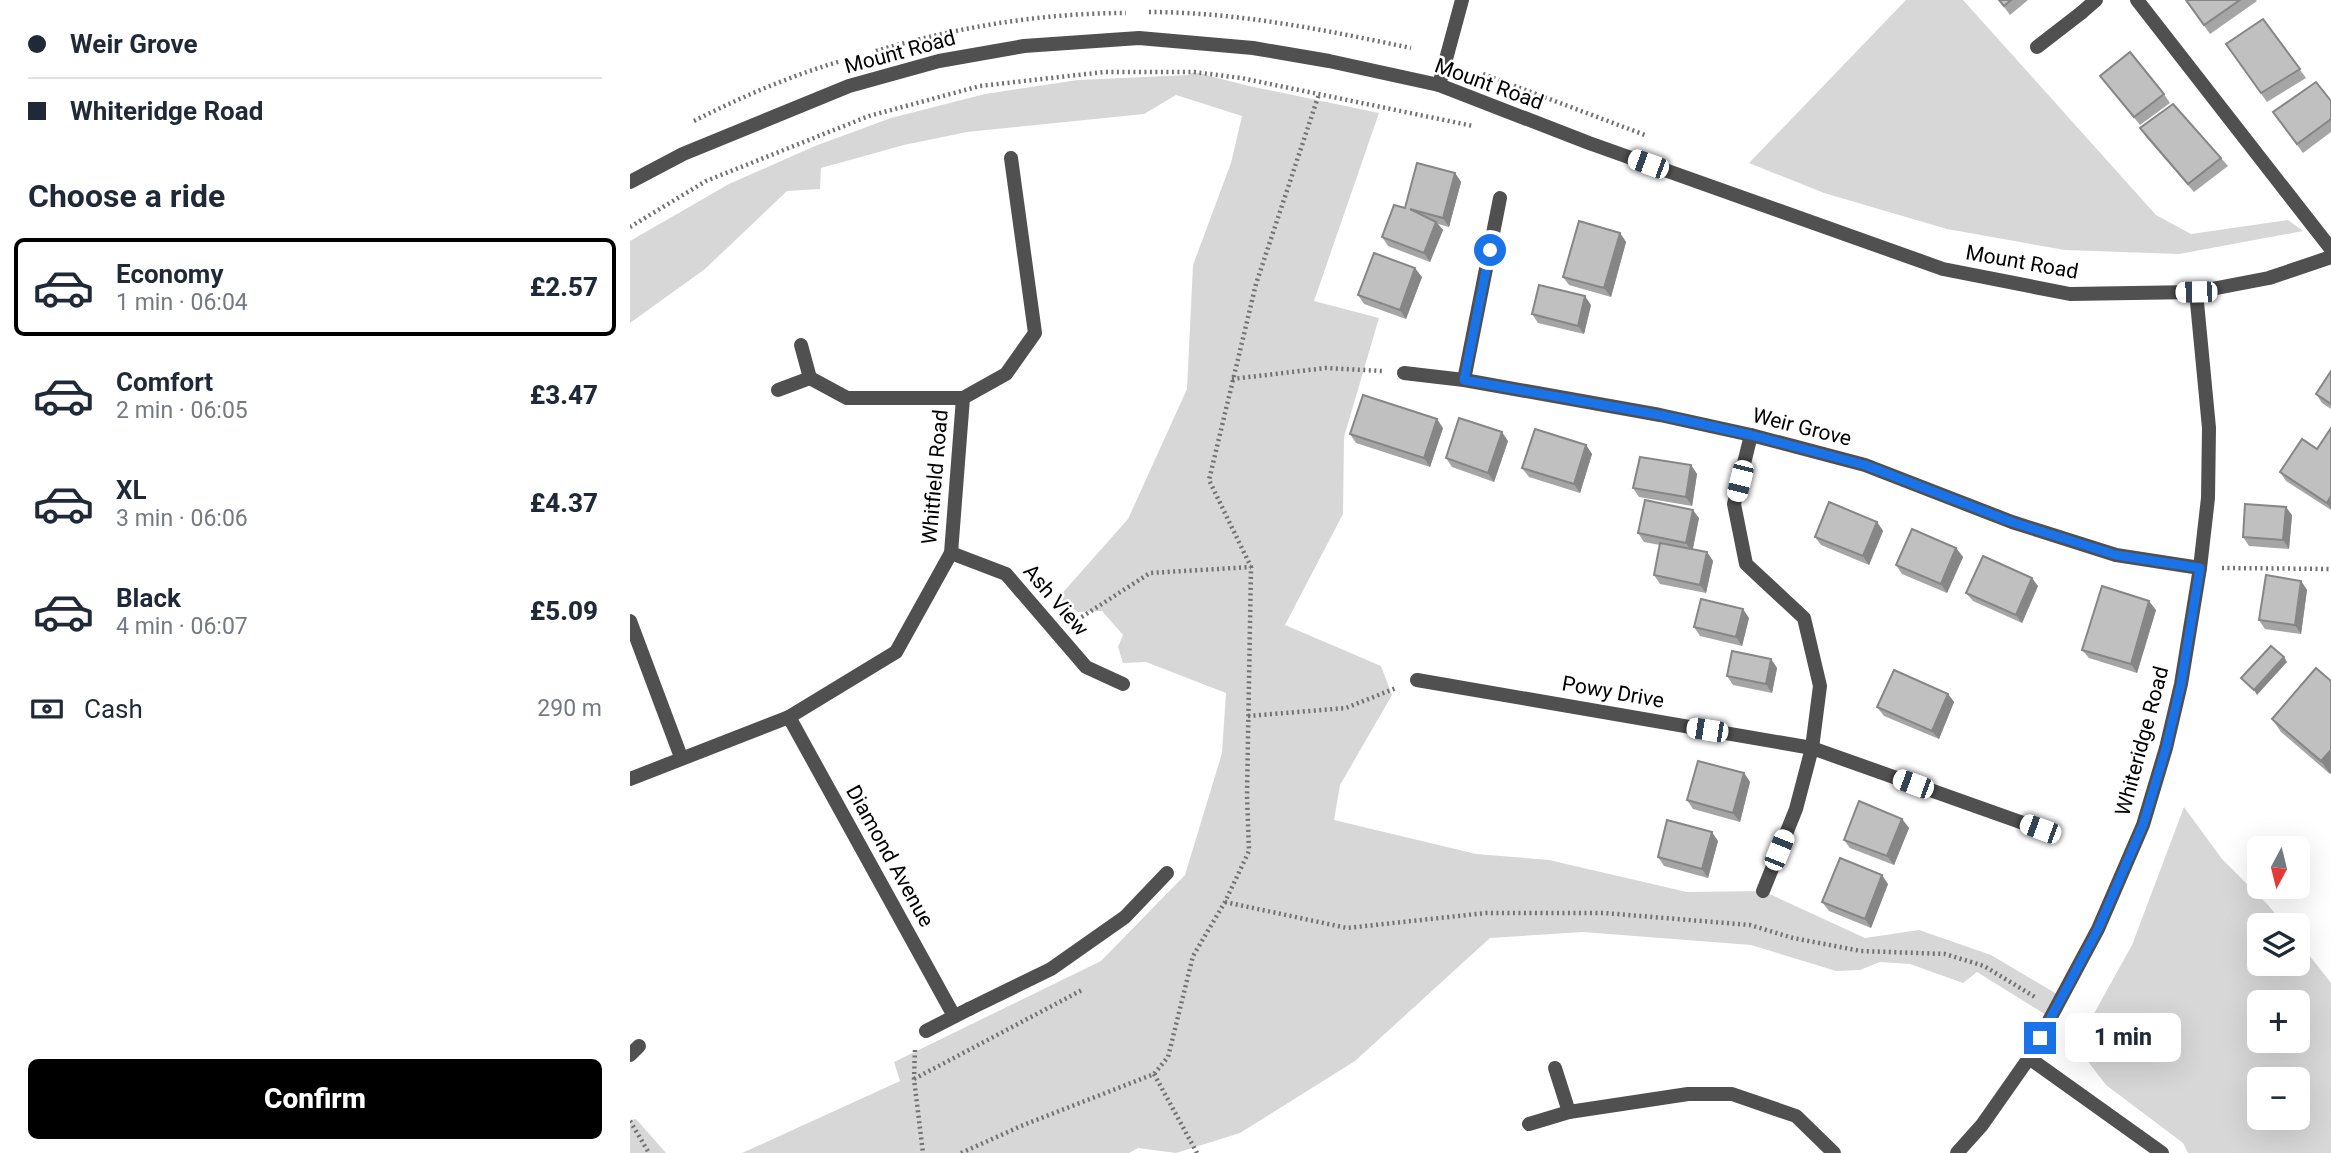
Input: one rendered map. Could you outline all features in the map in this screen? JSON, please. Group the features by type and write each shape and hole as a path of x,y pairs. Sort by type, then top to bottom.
{"street":[{"path":"1439,85 1462,0"},
{"path":"2037,47 2096,0"},
{"path":"2137,0 2331,249"},
{"name":"Mount Road","path":"630,182 683,154 849,86 939,61 1024,46 1139,38 1253,48 1439,85 1589,143 1943,269 2070,294 2196,292 2269,278 2331,257"},
{"name":"Whitfield Road","path":"630,779 789,717 896,652 951,553 963,398 1006,374 1035,333 1011,158"},
{"path":"1464,380 1500,198"},
{"name":"Whiteridge Road","path":"1957,1153 1982,1125 2029,1058 2098,929 2143,825 2166,748 2181,684 2200,568 2208,498 2209,428 2196,292"},
{"path":"801,345 810,378 847,398 963,398"},
{"name":"Weir Grove","path":"1404,373 1464,380 1660,415 1751,435 1865,465 2012,522 2116,555 2200,568"},
{"path":"778,390 810,378"},
{"path":"1751,435 1734,504 1746,564 1804,618 1820,686 1812,748 1796,809 1763,891"},
{"name":"Ash View","path":"951,553 1006,574 1086,667 1123,684"},
{"path":"630,621 681,757"},
{"name":"Powy Drive","path":"1417,680 1812,748 2040,829"},
{"name":"Diamond Avenue","path":"789,717 954,1016"},
{"path":"926,1031 1051,969 1125,917 1167,873"},
{"path":"2029,1058 2162,1153"},
{"path":"1555,1068 1569,1112"},
{"path":"1529,1124 1569,1112 1688,1094 1732,1094 1796,1116 1834,1153"}],"path":[{"path":"630,227 718,176 869,116 980,86 1104,72 1194,72 1241,78 1475,126"},
{"path":"1479,72 1651,138"},
{"path":"961,1153 1021,1126 1154,1074 1168,1057 1193,956 1249,851 1247,794 1251,567 1209,480 1256,284 1320,94"},
{"path":"1232,379 1326,368 1404,373"},
{"path":"1056,633 1150,573 1251,567"},
{"path":"2200,568 2331,569"},
{"path":"1248,716 1346,708 1417,680"},
{"path":"1224,902 1347,928 1486,914 1604,913 1750,925 1793,938 1861,951 1945,954 1984,966 2056,1009"},
{"path":"914,1079 1083,990"},
{"path":"923,1153 913,1053 926,1031"},
{"path":"1154,1074 1197,1153"},
{"path":"630,1121 649,1153"}],"shaded area":[{"path":"1906,0 1963,0 2156,215 2191,234 2288,220 2303,231 2179,254 2065,250 1947,229 1824,193 1749,163"},
{"path":"1194,72 1379,113 1314,301 1379,318 1344,437 1343,514 1285,625 1381,666 1392,695 1340,785 1334,820 1476,854 1549,860 1687,892 1763,891 1865,938 1919,930 1991,955 2062,997 2051,1018 1977,972 1963,983 1910,964 1880,962 1860,970 1836,971 1751,945 1583,932 1490,938 1355,1061 1240,1133 1176,1153 1138,1148 1129,1153 742,1153 900,1081 894,1062 1101,961 1185,875 1222,753 1226,693 1146,662 1123,663 1118,647 1123,635 1102,611 1078,612 1058,598 1128,519 1187,389 1193,265 1231,163 1242,116 1176,95 1144,114 967,132 904,145 821,168 820,189 787,191 705,269 630,323 630,241 729,184 815,146 891,118 985,94 1078,80 1189,75"},
{"path":"2184,807 2222,859 2247,884 2247,900 2263,900 2274,913 2247,913 2247,976 2310,976 2310,956 2331,983 2331,1153 2188,1153 2183,1143 2106,1085 2076,1046 2132,945"},
{"path":"636,1119 666,1153 630,1153 630,1120"}],"building":[{"path":"1999,0 2011,0 2004,6"},
{"path":"2186,0 2240,0 2204,25"},
{"path":"2263,19 2300,69 2261,93 2226,44"},
{"path":"2130,52 2164,94 2134,117 2100,76"},
{"path":"2316,82 2331,101 2331,119 2297,144 2273,112"},
{"path":"2173,104 2221,158 2188,184 2140,128"},
{"path":"1417,163 1455,173 1443,218 1410,209 1436,222 1424,253 1382,237 1394,205 1405,208"},
{"path":"1579,221 1620,233 1604,288 1563,277"},
{"path":"1374,253 1415,268 1400,310 1358,295"},
{"path":"1539,285 1585,296 1578,326 1532,314"},
{"path":"2331,371 2331,404 2316,394"},
{"path":"1363,395 1437,419 1424,458 1350,434"},
{"path":"1459,418 1502,432 1488,473 1446,458"},
{"path":"2331,428 2331,496 2327,503 2280,472 2302,439 2317,449"},
{"path":"1535,429 1586,445 1574,484 1522,468"},
{"path":"1640,457 1691,465 1686,497 1633,488"},
{"path":"1645,500 1693,510 1686,543 1638,533"},
{"path":"1829,502 1877,522 1863,556 1815,537"},
{"path":"2245,504 2286,507 2283,540 2243,537"},
{"path":"1912,529 1956,548 1941,584 1896,565"},
{"path":"1660,543 1707,552 1700,585 1654,575"},
{"path":"1983,556 2032,578 2016,615 1966,593"},
{"path":"2266,575 2301,581 2295,625 2259,620"},
{"path":"2102,586 2149,601 2131,664 2082,650"},
{"path":"1701,599 1743,609 1736,637 1694,627"},
{"path":"2271,646 2284,657 2254,690 2241,678"},
{"path":"1732,651 1771,659 1766,684 1727,676"},
{"path":"2316,668 2331,681 2331,750 2321,761 2272,719"},
{"path":"1894,670 1948,694 1932,731 1877,707"},
{"path":"1698,761 1744,773 1733,813 1687,800"},
{"path":"1859,801 1902,819 1887,856 1844,840"},
{"path":"1667,820 1712,832 1702,869 1658,857"},
{"path":"1840,858 1882,875 1865,919 1822,902"}],"route":[{"path":"1490,250 1464,380 1660,415 1751,435 1865,465 2012,522 2116,555 2200,568 2181,684 2166,748 2143,825 2098,929 2040,1038"}]}
